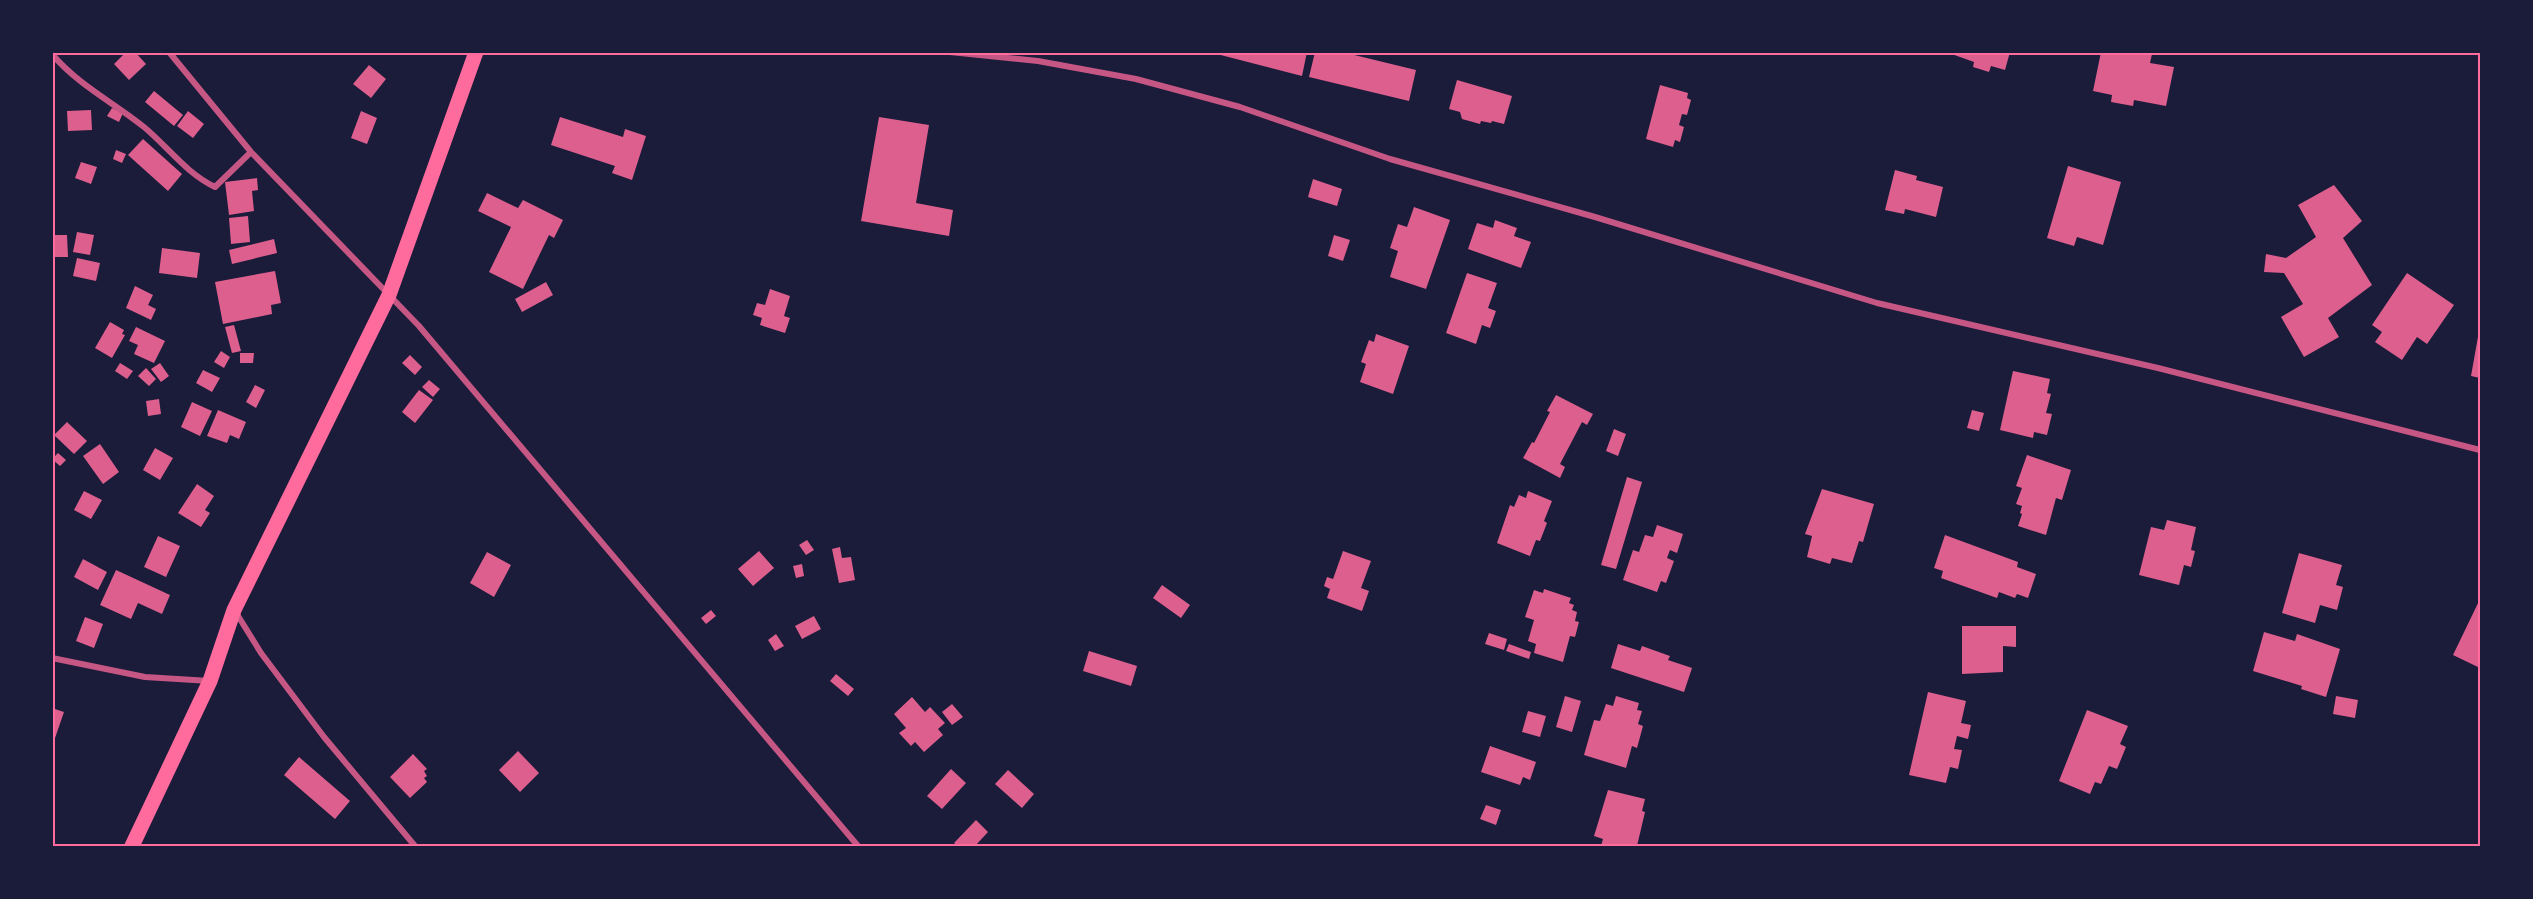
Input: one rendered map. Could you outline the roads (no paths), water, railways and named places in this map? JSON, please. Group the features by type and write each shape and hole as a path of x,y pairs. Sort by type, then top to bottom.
{"main road":[{"path":"132,846 210,681 234,610 389,295 476,52"}],"street":[{"path":"169,52 250,152 418,326 858,846"},
{"path":"950,52 1038,61 1136,79 1240,107 1390,159 1595,217 1877,303 2158,368 2481,450"},
{"path":"52,54 68,73 144,127 178,162 215,187 250,152"},
{"path":"234,610 261,653 324,737 415,846"},
{"path":"52,658 145,677 210,681"}]}
